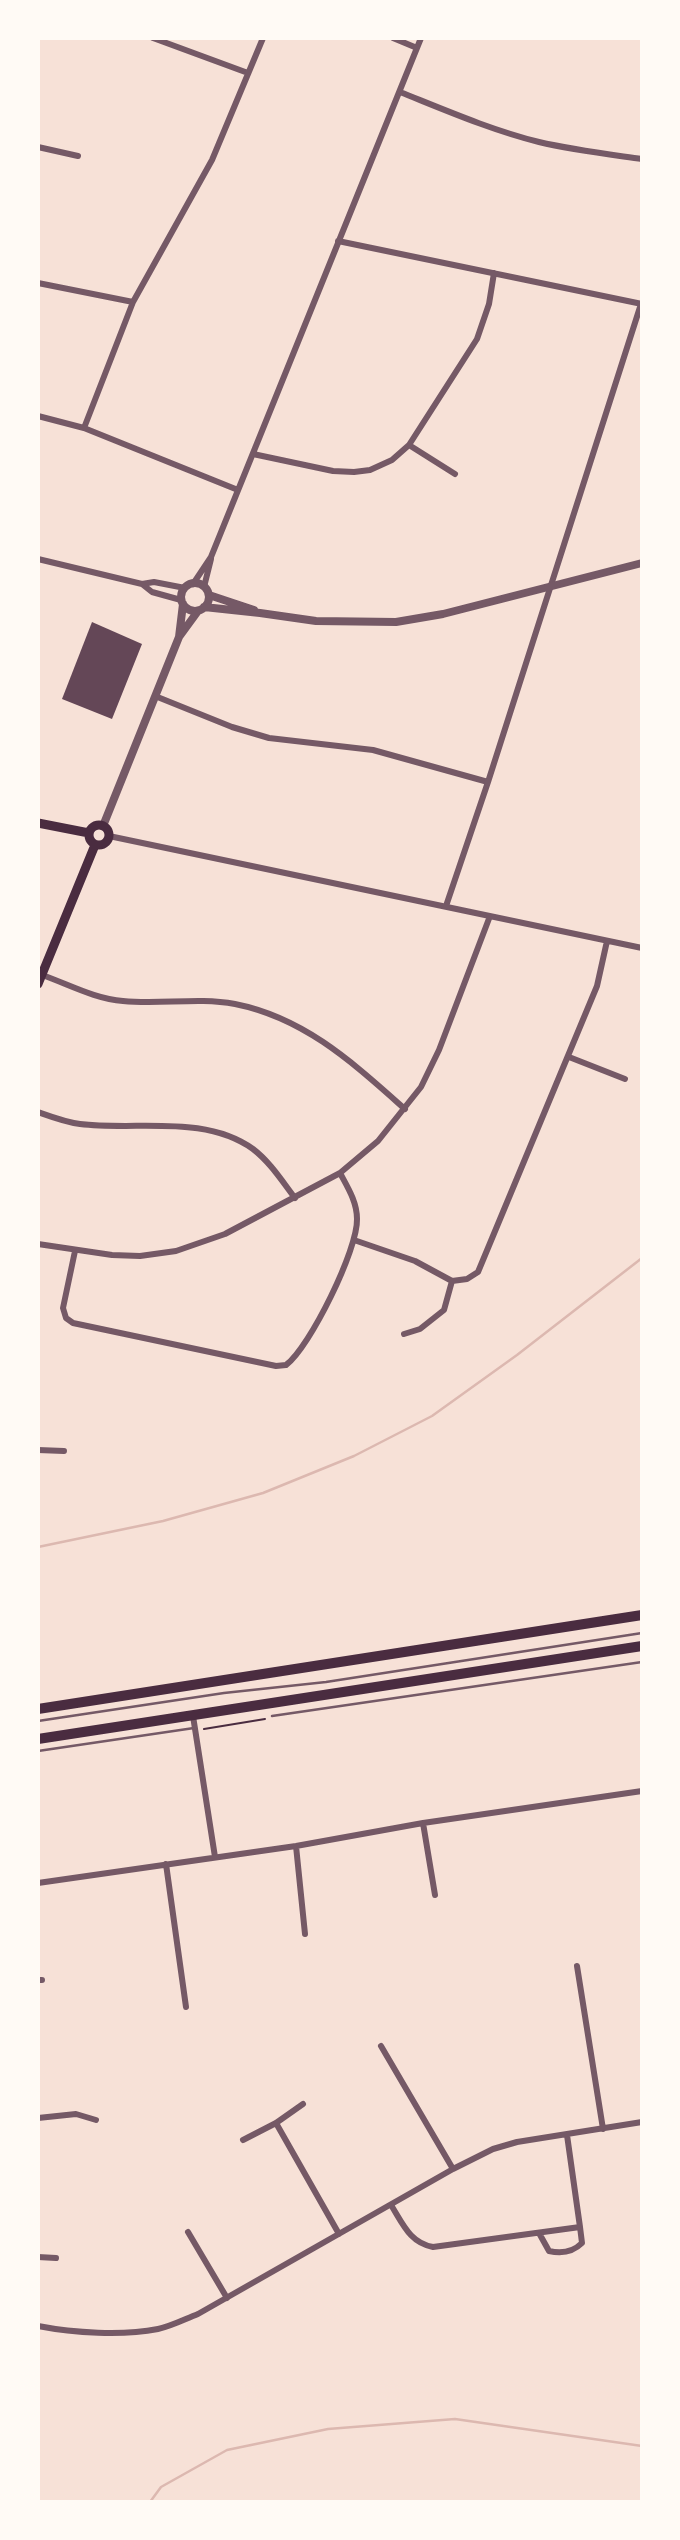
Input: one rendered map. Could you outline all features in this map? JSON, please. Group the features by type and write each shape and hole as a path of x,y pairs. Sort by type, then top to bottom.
{"main road":[{"path":"38,823 89,833"},
{"path":"103,826 108,830 109,836 103,845 95,845 90,840 89,833 93,827 103,826"},
{"path":"40,979 95,845"},
{"path":"38,1709 642,1615"},
{"path":"38,1739 642,1646"}],"street":[{"path":"153,38 248,73"},
{"path":"84,428 133,302 212,160 263,38"},
{"path":"393,38 417,48"},
{"path":"103,826 179,637 201,609 211,557 421,38"},
{"path":"400,92 456,115 537,142 642,159"},
{"path":"38,147 78,156"},
{"path":"338,241 641,304 446,906"},
{"path":"253,454 333,471 354,472 370,470 392,460 409,445 477,339 489,304 494,273"},
{"path":"38,283 133,302"},
{"path":"38,416 84,428 238,490"},
{"path":"409,445 455,474"},
{"path":"179,637 182,602 189,586 211,557"},
{"path":"38,559 142,584 153,582 189,586 260,613"},
{"path":"142,584 152,592 182,602 189,610 260,613 316,621 396,622 443,614 642,563"},
{"path":"155,696 232,727 269,738 373,750 488,782"},
{"path":"109,836 642,948"},
{"path":"38,1244 126,1256 176,1251 225,1234 340,1173 378,1141 405,1109 430,1070 490,916"},
{"path":"354,1240 415,1262 452,1281 462,1281 473,1276 483,1265 599,981 607,941"},
{"path":"40,979 117,1000 200,1000 234,1004 266,1013 295,1024 323,1040 354,1063 405,1109"},
{"path":"569,1056 625,1079"},
{"path":"38,1112 86,1124 201,1129 222,1133 243,1143 262,1157 295,1198"},
{"path":"75,1251 63,1308 64,1315 73,1323 280,1366 293,1360 313,1331 354,1240 356,1211 352,1195 340,1173"},
{"path":"404,1335 420,1329 444,1310 452,1281"},
{"path":"38,1450 64,1451"},
{"path":"193,1716 215,1857"},
{"path":"38,1883 296,1846 423,1823 642,1791"},
{"path":"423,1823 435,1895"},
{"path":"296,1846 305,1934"},
{"path":"166,1864 186,2007"},
{"path":"577,1966 603,2129"},
{"path":"382,2046 453,2168"},
{"path":"243,2140 276,2123 303,2104"},
{"path":"38,2118 76,2114 96,2120"},
{"path":"38,2326 86,2331 160,2329 198,2314 453,2168 493,2149 517,2142 642,2122"},
{"path":"276,2123 339,2234"},
{"path":"539,2233 549,2251 557,2253 575,2250 582,2243 567,2135"},
{"path":"390,2205 412,2239 433,2247 580,2227"},
{"path":"188,2232 227,2298"},
{"path":"38,2257 56,2259"}],"lane":[{"path":"38,1721 224,1693 326,1682 642,1633"},
{"path":"272,1716 642,1662"},
{"path":"38,1751 195,1728"}],"path":[{"path":"195,1728 204,1729 272,1716"}],"building":[{"path":"92,622 142,644 112,719 62,699"}],"waterway":[{"path":"38,1547 163,1521 263,1493 354,1456 432,1416 517,1355 642,1258"},
{"path":"150,2502 161,2487 227,2450 328,2429 455,2419 642,2446"}]}
